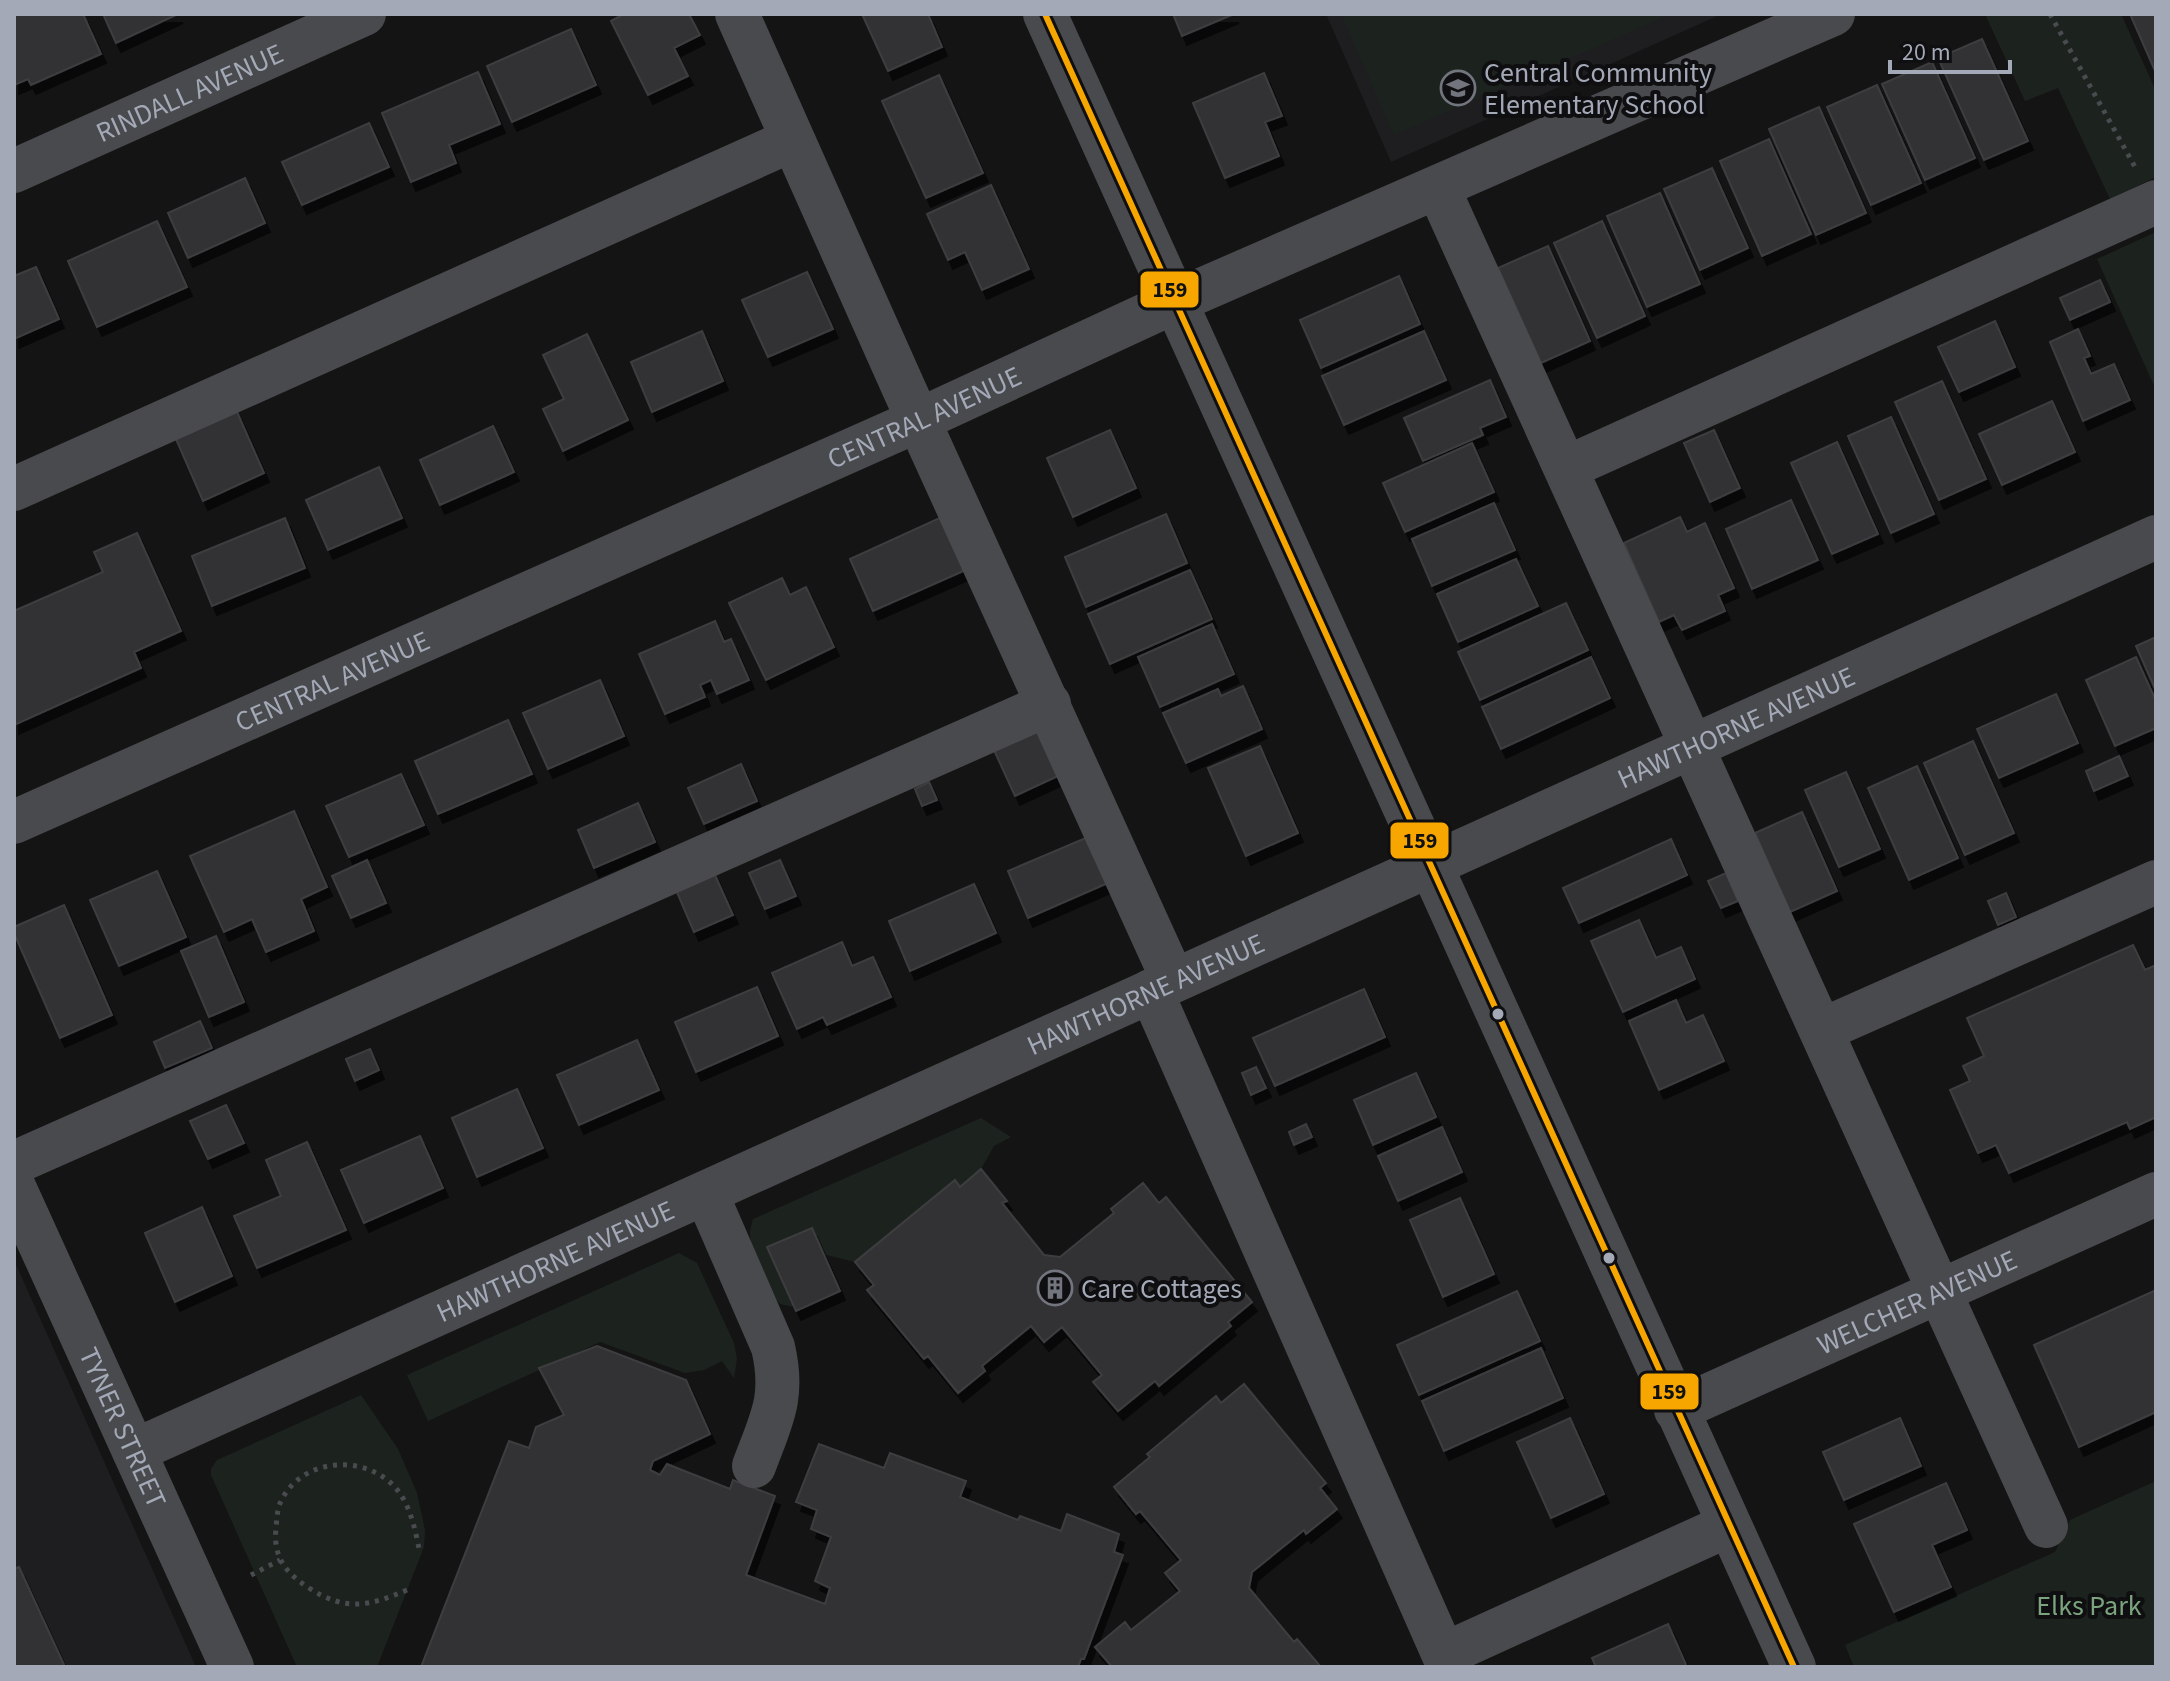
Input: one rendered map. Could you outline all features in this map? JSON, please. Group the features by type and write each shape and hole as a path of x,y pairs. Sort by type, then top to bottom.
{"street":[{"name":"RINDALL AVENUE","path":"14,171 364,14"},
{"path":"737,14 1049,704 1162,985 1447,1660 1729,1525"},
{"path":"1045,14 1794,1667"},
{"name":"CENTRAL AVENUE","path":"14,822 919,420 1174,302 1833,14"},
{"path":"14,489 792,140"},
{"path":"1438,188 2046,1526"},
{"path":"1566,468 2083,233 2148,190"},
{"name":"HAWTHORNE AVENUE","path":"134,1451 2156,537"},
{"path":"14,1163 1049,704"},
{"path":"1822,1030 2156,882"},
{"name":"TYNER STREET","path":"14,1187 232,1667"},
{"path":"706,1193 773,1347 779,1373 774,1413 754,1466"},
{"name":"WELCHER AVENUE","path":"1676,1410 2156,1194"}],"path":[{"path":"2050,14 2148,190"},
{"path":"407,1590 372,1604 353,1605 317,1593 294,1578 280,1560 275,1534 278,1507 283,1496 301,1478 316,1470 339,1463 364,1467 393,1485 406,1506 420,1553"},
{"path":"251,1575 280,1560"}],"shaded area":[{"name":"Central Community Elementary School","path":"1326,14 1722,14 1391,162"},
{"path":"14,1260 196,1667 14,1667"}],"green space":[{"name":"Central Community Elementary School","path":"1341,14 1671,14 1394,135"},
{"path":"1985,14 2121,14 2156,91 2156,177 2110,199 2058,88 2025,101"},
{"path":"2156,232 2156,390 2097,259"},
{"path":"981,1118 1011,1137 994,1146 981,1169 960,1187 954,1181 855,1262 823,1254 811,1228 768,1247 794,1307 780,1304 772,1295 751,1246 753,1219"},
{"path":"679,1253 697,1263 734,1343 737,1359 734,1378 722,1361 704,1370 685,1373 600,1342 428,1421 407,1375"},
{"path":"361,1395 398,1449 417,1493 425,1530 424,1547 377,1667 297,1667 211,1469 217,1460"},
{"name":"Elks Park","path":"2156,1481 2156,1667 1854,1667 1845,1645 2055,1552 2070,1520"}],"building":[{"path":"14,14 83,14 101,54 31,85 28,79 14,85"},
{"path":"103,14 178,14 116,43"},
{"path":"624,14 689,14 700,35 674,48 688,76 648,95 611,21"},
{"path":"862,14 928,14 942,47 888,71"},
{"path":"1173,14 1234,14 1182,36"},
{"path":"2130,14 2156,14 2156,73"},
{"path":"571,29 596,85 512,122 487,66"},
{"path":"1982,39 2028,141 1984,160 1938,58"},
{"path":"1932,62 1975,158 1925,180 1882,84"},
{"path":"478,72 500,124 449,145 456,163 411,182 382,113"},
{"path":"1264,73 1282,116 1265,122 1279,156 1225,178 1193,103"},
{"path":"939,75 983,173 926,198 882,101"},
{"path":"1877,85 1921,183 1871,205 1827,107"},
{"path":"1819,107 1866,213 1816,235 1769,129"},
{"path":"369,123 389,167 302,205 282,162"},
{"path":"1769,139 1811,234 1762,256 1720,161"},
{"path":"1712,168 1748,248 1700,270 1664,189"},
{"path":"245,178 265,223 188,258 168,213"},
{"path":"991,185 1029,269 982,290 965,252 948,260 927,214"},
{"path":"1660,193 1700,284 1647,307 1607,216"},
{"path":"157,221 187,287 97,327 68,261"},
{"path":"1602,221 1645,316 1597,338 1554,243"},
{"path":"1548,246 1590,341 1541,363 1498,268"},
{"path":"36,267 59,319 14,339 14,276"},
{"path":"807,272 833,329 768,357 742,300"},
{"path":"1399,276 1420,324 1321,368 1300,320"},
{"path":"2100,280 2110,302 2070,320 2060,298"},
{"path":"1995,321 2015,367 1959,392 1938,347"},
{"path":"2078,329 2090,356 2084,358 2091,374 2114,364 2130,400 2083,421 2050,342"},
{"path":"702,331 723,381 652,412 631,362"},
{"path":"1424,331 1446,380 1344,425 1322,376"},
{"path":"587,334 628,420 563,451 543,409 564,399 543,355"},
{"path":"1490,380 1506,417 1480,428 1483,435 1423,461 1404,418"},
{"path":"1942,381 1986,479 1939,500 1895,402"},
{"path":"2052,401 2075,452 2002,485 1979,434"},
{"path":"237,412 264,473 203,501 176,439"},
{"path":"1891,417 1934,514 1891,533 1848,436"},
{"path":"493,426 514,472 440,505 420,460"},
{"path":"1110,430 1136,488 1073,517 1047,458"},
{"path":"1714,430 1740,488 1710,502 1684,443"},
{"path":"1837,442 1878,534 1832,554 1791,463"},
{"path":"1472,443 1494,492 1405,532 1383,483"},
{"path":"379,467 402,518 328,550 306,500"},
{"path":"1791,500 1818,560 1752,589 1726,529"},
{"path":"1494,503 1515,550 1432,586 1412,539"},
{"path":"1166,514 1187,563 1086,607 1065,557"},
{"path":"944,516 968,569 873,611 850,559"},
{"path":"1680,517 1687,532 1705,523 1734,588 1718,595 1725,611 1682,630 1674,615 1659,622 1624,543"},
{"path":"285,518 305,568 212,606 192,556"},
{"path":"137,533 181,631 134,652 141,668 14,725 14,611 103,572 94,552"},
{"path":"1516,559 1538,606 1458,642 1437,594"},
{"path":"1190,570 1212,619 1110,664 1088,614"},
{"path":"782,578 790,595 806,587 834,647 766,680 729,603"},
{"path":"1566,603 1588,650 1480,700 1458,652"},
{"path":"715,621 724,642 731,639 749,680 717,694 711,680 700,685 705,697 665,714 639,654"},
{"path":"1212,624 1234,674 1160,707 1138,657"},
{"path":"2156,637 2156,691 2136,646"},
{"path":"1591,657 1610,698 1501,749 1482,707"},
{"path":"2136,657 2156,701 2156,728 2115,746 2086,680"},
{"path":"600,680 624,736 548,769 523,713"},
{"path":"1243,686 1262,729 1186,763 1163,713 1218,689 1221,696"},
{"path":"2056,694 2078,743 1999,778 1977,729"},
{"path":"508,720 532,774 438,814 415,761"},
{"path":"1038,727 1060,775 1015,796 993,748"},
{"path":"1973,741 2014,833 1965,855 1924,763"},
{"path":"1260,746 1298,833 1246,856 1208,768"},
{"path":"2119,756 2128,776 2094,791 2086,771"},
{"path":"741,764 757,801 704,824 688,788"},
{"path":"1917,766 1958,858 1909,880 1868,788"},
{"path":"1846,772 1880,849 1839,867 1805,790"},
{"path":"401,774 424,825 349,857 326,806"},
{"path":"929,782 937,800 922,806 915,789"},
{"path":"638,803 655,842 594,868 578,830"},
{"path":"294,811 327,887 301,899 314,931 266,952 252,919 224,932 190,856"},
{"path":"1802,812 1837,891 1790,912 1755,833"},
{"path":"1088,837 1108,883 1028,918 1008,871"},
{"path":"1671,839 1687,875 1579,923 1563,888"},
{"path":"367,860 386,903 351,918 332,876"},
{"path":"780,860 796,896 765,909 749,873"},
{"path":"157,871 186,937 119,966 90,900"},
{"path":"714,873 733,915 694,932 676,890"},
{"path":"1726,873 1738,901 1721,908 1708,881"},
{"path":"974,884 996,933 910,971 889,921"},
{"path":"2006,893 2016,917 1998,925 1988,901"},
{"path":"64,905 112,1015 60,1038 14,927"},
{"path":"1639,920 1656,958 1681,947 1695,979 1623,1012 1591,941"},
{"path":"216,936 244,1002 209,1017 181,951"},
{"path":"842,942 852,966 873,957 891,997 827,1025 823,1017 797,1029 772,973"},
{"path":"2133,945 2145,970 2156,965 2156,1117 2130,1129 2127,1122 2009,1173 1996,1145 1978,1153 1950,1090 1970,1081 1963,1066 1984,1056 1967,1018"},
{"path":"757,987 778,1036 696,1072 675,1022"},
{"path":"1364,989 1385,1037 1275,1086 1253,1038"},
{"path":"1676,1000 1686,1023 1703,1015 1724,1061 1659,1090 1629,1021"},
{"path":"200,1021 212,1048 165,1068 154,1042"},
{"path":"637,1040 659,1090 579,1125 557,1075"},
{"path":"370,1049 379,1070 355,1081 346,1059"},
{"path":"1256,1067 1266,1088 1251,1095 1242,1073"},
{"path":"1416,1073 1436,1117 1373,1145 1354,1100"},
{"path":"517,1089 543,1148 477,1177 452,1118"},
{"path":"226,1105 244,1143 208,1159 190,1121"},
{"path":"1306,1124 1312,1137 1294,1145 1289,1132"},
{"path":"1442,1127 1462,1172 1398,1201 1378,1156"},
{"path":"420,1136 443,1188 364,1223 341,1170"},
{"path":"307,1142 346,1230 257,1268 234,1216 281,1196 266,1160"},
{"name":"Care Cottages","path":"981,1169 1007,1201 1002,1203 1044,1255 1060,1257 1114,1213 1111,1209 1143,1183 1159,1203 1166,1197 1252,1302 1228,1322 1231,1326 1159,1386 1155,1381 1118,1411 1093,1382 1102,1375 1062,1327 1044,1342 1031,1326 982,1366 985,1371 958,1393 928,1356 924,1359 867,1290 874,1285 855,1262 955,1180 960,1187"},
{"path":"1460,1198 1494,1274 1443,1297 1410,1220"},
{"path":"202,1207 232,1276 175,1302 145,1233"},
{"path":"812,1228 840,1291 796,1311 767,1247"},
{"path":"2156,1290 2156,1412 2079,1447 2034,1345"},
{"path":"1517,1291 1540,1341 1419,1395 1397,1345"},
{"path":"597,1346 686,1380 710,1434 653,1461 650,1470 660,1475 667,1464 730,1489 733,1480 775,1496 746,1575 825,1604 830,1588 815,1581 831,1537 811,1529 817,1510 796,1502 819,1444 884,1468 890,1453 966,1481 960,1497 1018,1520 1020,1516 1061,1531 1067,1514 1119,1534 1114,1552 1123,1555 1084,1659 1078,1667 421,1667 509,1441 529,1448 536,1427 564,1415 539,1368"},
{"path":"1541,1348 1563,1398 1444,1451 1422,1401"},
{"name":"Care Cottages","path":"1244,1384 1326,1483 1320,1488 1337,1509 1306,1534 1304,1530 1252,1572 1249,1588 1294,1642 1297,1639 1321,1667 1112,1667 1095,1647 1125,1622 1131,1630 1180,1591 1165,1573 1181,1560 1140,1511 1136,1514 1114,1487 1150,1457 1147,1454 1216,1396 1221,1403"},
{"path":"1570,1418 1604,1494 1551,1518 1517,1442"},
{"path":"1900,1418 1921,1466 1844,1500 1823,1452"},
{"path":"1946,1483 1967,1530 1932,1545 1951,1587 1894,1612 1854,1524"},
{"path":"19,1567 65,1667 14,1667 14,1569"},
{"path":"1668,1624 1687,1667 1596,1667 1592,1658"}],"transit line":[{"name":"159","path":"1045,14 1794,1667"}],"place":[{"name":"Central Community Elementary School","path":"1458,88"},
{"name":"Care Cottages","path":"1055,1288"}]}
